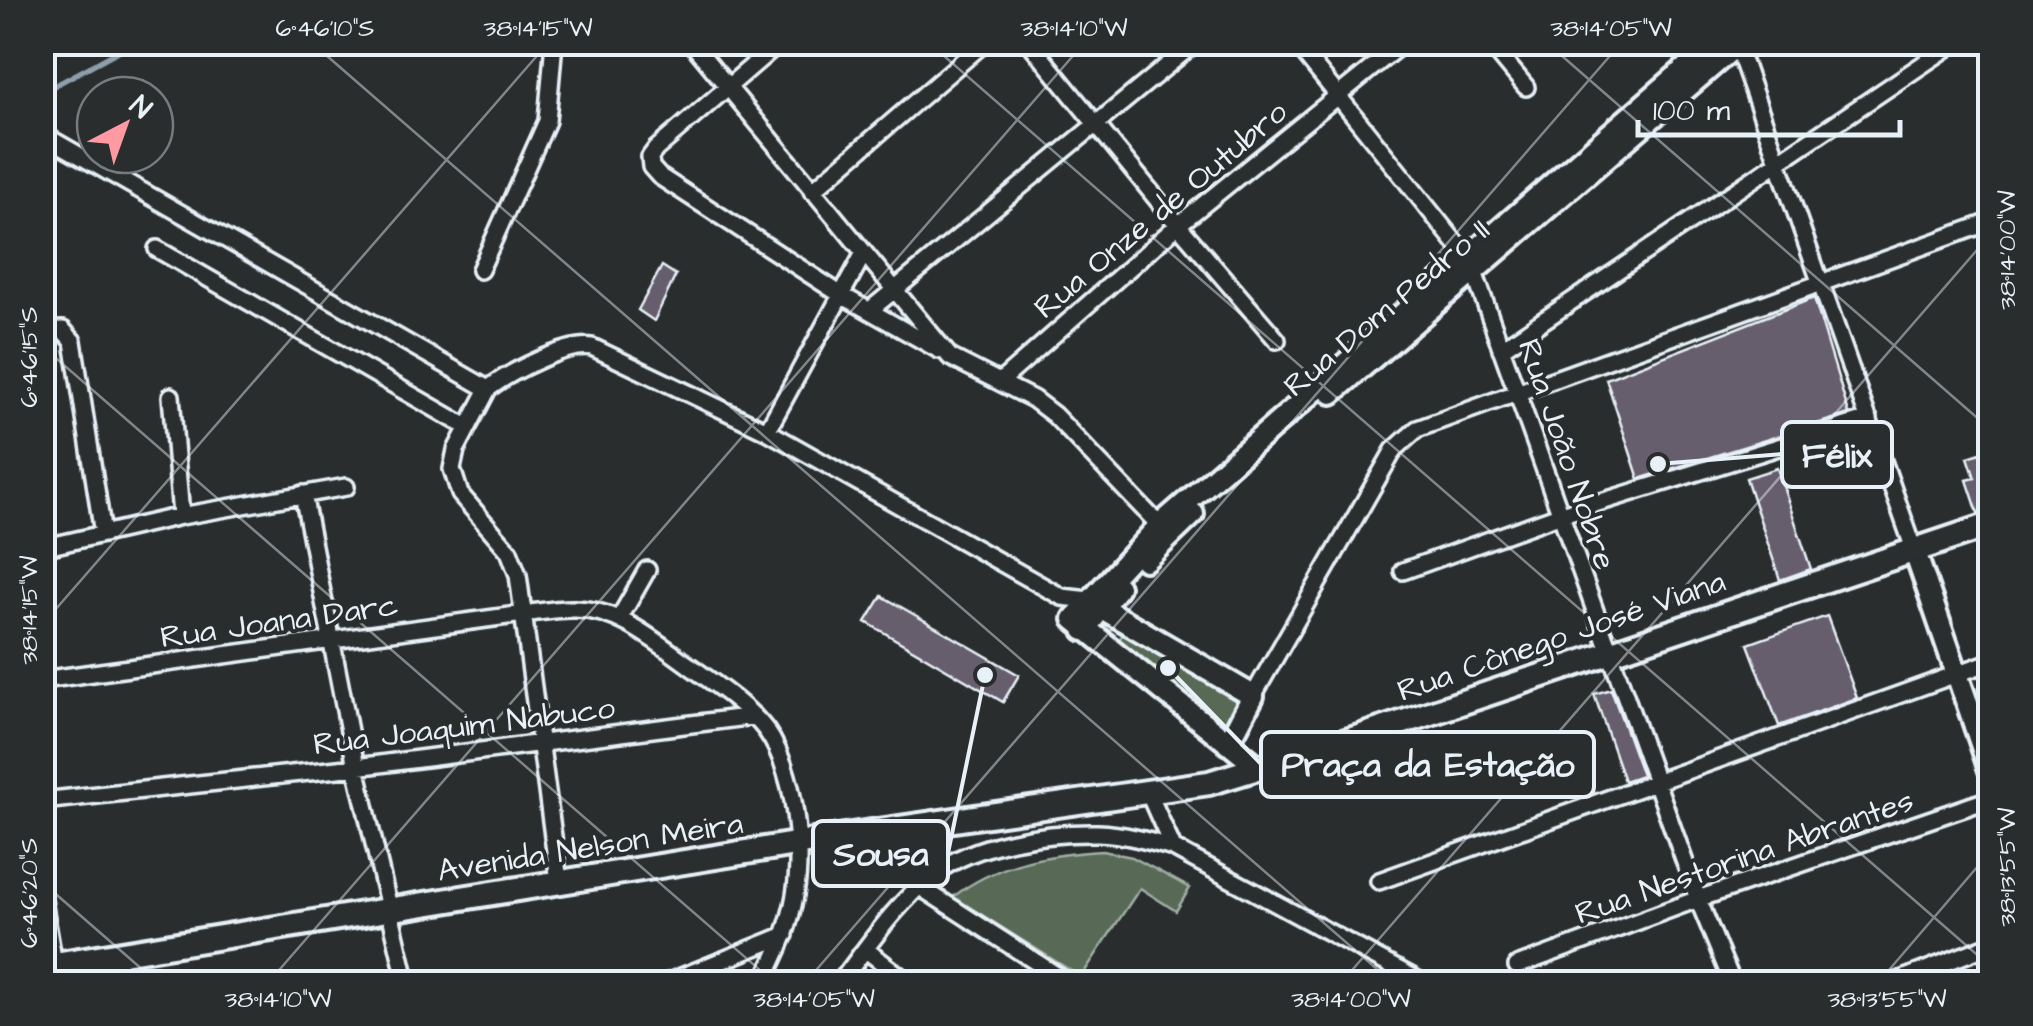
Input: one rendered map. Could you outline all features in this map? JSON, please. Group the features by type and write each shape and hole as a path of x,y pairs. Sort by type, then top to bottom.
{"main road":[{"name":"Rua Cônego José Viana","path":"1149,794 1210,784 1362,736 1990,525"},
{"name":"Avenida Nelson Meira","path":"48,965 390,912 559,881 1149,794"}],"street":[{"path":"480,270 547,121 554,42"},
{"path":"691,42 950,357"},
{"path":"780,42 656,149 649,161 659,176 843,296 1054,415 1165,530"},
{"path":"812,191 985,42"},
{"path":"1029,42 1277,340"},
{"path":"870,310 1196,42"},
{"name":"Rua João Nobre","path":"1295,42 1470,265 1698,899 1733,984"},
{"name":"Rua Onze de Outubro","path":"1001,382 1178,224 1404,42"},
{"path":"1489,42 1526,86"},
{"path":"1501,349 1956,42"},
{"path":"1732,43 1869,419 1990,770"},
{"name":"Rua Dom Pedro II","path":"1079,624 1165,530 1732,43"},
{"path":"42,134 488,389"},
{"path":"1228,744 1381,472 1404,438 1417,429 1990,222"},
{"path":"157,249 467,428"},
{"path":"767,432 864,252"},
{"path":"42,331 67,332 73,342 103,534"},
{"path":"559,881 518,575 502,541 469,505 454,481 453,459 488,389 573,347 585,345 767,432 1062,597 1095,603 1253,696"},
{"path":"171,396 181,516"},
{"path":"1403,572 1559,515 1869,419"},
{"path":"42,548 181,516 346,487"},
{"path":"304,494 356,768 407,984"},
{"path":"646,570 619,619 668,650 754,716 776,746 785,768 799,845 798,890 785,935 761,984"},
{"path":"1062,597 1079,624 1258,768"},
{"name":"Rua Joana Darc","path":"42,680 574,608 619,619"},
{"path":"1379,882 1990,662"},
{"name":"Rua Joaquim Nabuco","path":"42,801 356,768 754,716"},
{"path":"1149,794 1174,848"},
{"name":"Rua Nestorina Abrantes","path":"1517,966 1698,899 1990,800"},
{"path":"905,828 911,874 919,887 1070,984"},
{"path":"838,984 919,887 939,870 962,858 1012,843 1098,833 1174,848 1425,984"},
{"path":"42,895 48,965"},
{"path":"664,984 785,935"},
{"path":"1890,984 1990,945"},
{"path":"865,949 910,984"},
{"path":"104,957 133,984"}],"green space":[{"path":"1125,632 1242,698 1232,725 1218,724 1115,644"},
{"path":"1102,851 1132,857 1190,888 1176,911 1140,888 1081,977 953,897 987,876 1024,862"}],"building":[{"path":"662,266 676,275 654,321 638,310"},
{"path":"1814,298 1849,414 1639,479 1606,379"},
{"path":"1990,450 1990,510 1978,513 1967,480 1975,478 1968,457"},
{"path":"1777,468 1811,569 1780,580 1746,478"},
{"path":"882,596 1019,675 1003,702 866,622"},
{"path":"1827,616 1857,698 1779,726 1748,644"},
{"path":"1611,689 1642,775 1624,781 1594,694"}],"waterway":[{"path":"54,86 135,42"},
{"path":"42,166 54,176"}],"place":[{"name":"Félix","path":"1658,464"},
{"name":"Praça da Estação","path":"1168,668"},
{"name":"Sousa","path":"985,675"}]}
